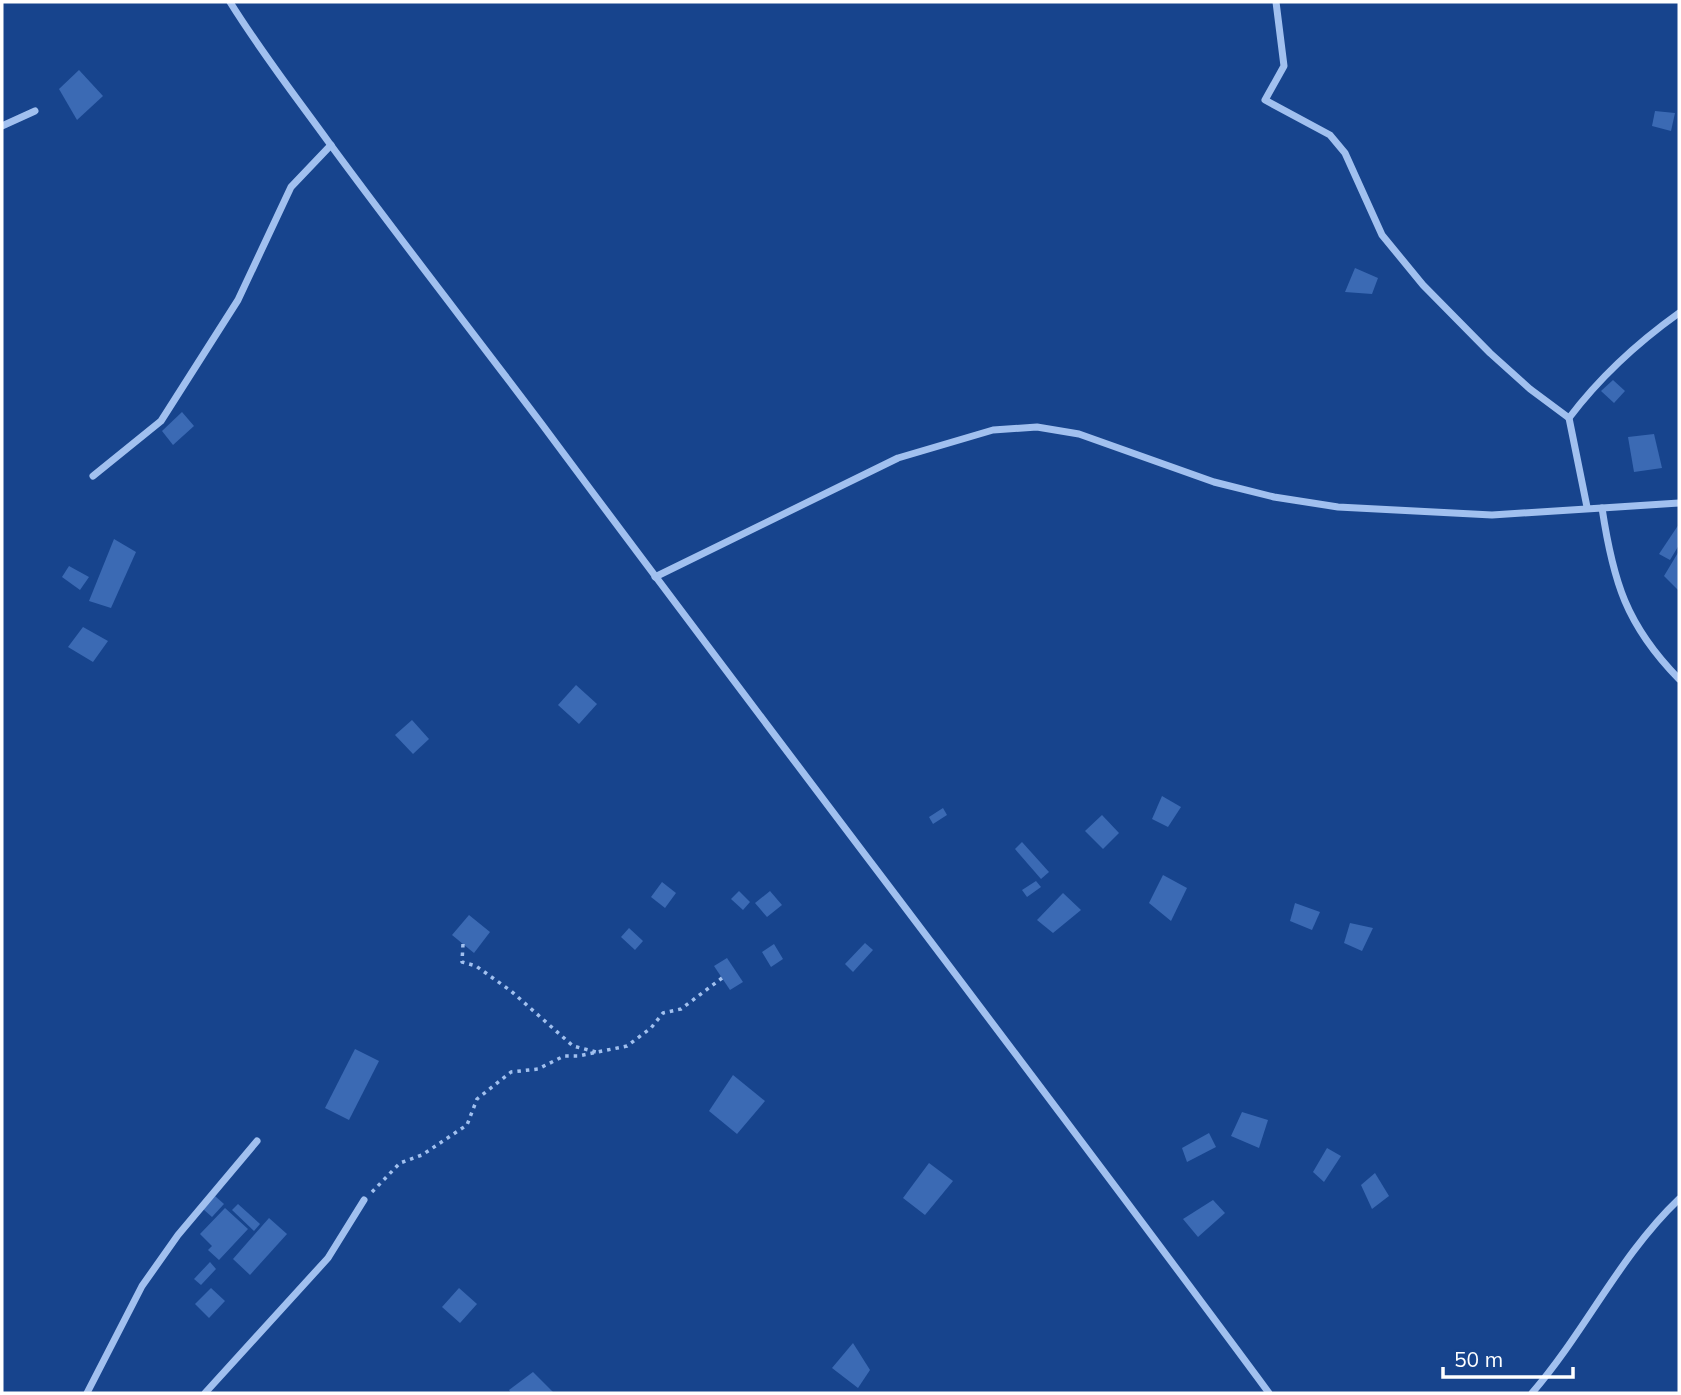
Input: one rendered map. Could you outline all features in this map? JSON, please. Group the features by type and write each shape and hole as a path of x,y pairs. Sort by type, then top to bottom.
{"street":[{"path":"230,2 268,62 369,200 480,341 1269,1393"},
{"path":"1276,2 1284,66 1265,100 1330,135 1345,153 1382,235 1423,285 1510,371 1569,418 1587,507"},
{"path":"2,126 35,111"},
{"path":"93,476 161,421 238,300 291,187 331,145"},
{"path":"1569,418 1586,395 1632,348 1679,313"},
{"path":"655,577 898,458 993,430 1037,426 1079,434 1214,482 1318,504 1390,512 1492,515 1679,503"},
{"path":"1602,508 1610,559 1632,618 1651,650 1679,679"},
{"path":"87,1393 142,1286 178,1235 257,1141"},
{"path":"1532,1393 1557,1364 1632,1254 1679,1199"},
{"path":"205,1393 328,1258 364,1200"}],"path":[{"path":"463,944 462,962 476,966 511,991 573,1046 598,1052"},
{"path":"364,1200 400,1163 422,1156 467,1125 477,1099 510,1072 538,1069 564,1056 627,1046 652,1028 663,1013 681,1009 722,978"}],"building":[{"path":"79,70 103,96 77,120 59,89"},
{"path":"1655,111 1675,113 1671,131 1652,126"},
{"path":"1355,268 1378,278 1372,294 1345,292"},
{"path":"1613,380 1625,391 1614,403 1601,391"},
{"path":"182,412 194,426 173,445 162,431"},
{"path":"1654,434 1662,468 1634,472 1628,437"},
{"path":"1679,524 1679,545 1670,560 1659,554"},
{"path":"114,539 136,552 111,608 89,601"},
{"path":"1679,551 1679,591 1664,576"},
{"path":"69,566 89,577 80,590 62,577"},
{"path":"83,627 108,641 93,662 68,647"},
{"path":"576,685 597,704 579,724 558,705"},
{"path":"412,720 429,739 413,754 395,735"},
{"path":"1162,796 1181,807 1168,827 1152,819"},
{"path":"943,808 947,815 933,824 929,817"},
{"path":"1102,815 1119,833 1103,849 1085,831"},
{"path":"1022,842 1049,872 1041,879 1015,849"},
{"path":"1163,875 1187,888 1171,921 1149,903"},
{"path":"1036,881 1041,887 1027,897 1022,890"},
{"path":"662,882 676,893 665,908 651,897"},
{"path":"739,891 750,902 743,910 731,899"},
{"path":"770,891 782,905 767,917 755,903"},
{"path":"1063,893 1081,910 1053,933 1037,920"},
{"path":"1295,903 1320,912 1312,930 1290,921"},
{"path":"469,915 490,932 474,953 452,935"},
{"path":"1350,923 1373,928 1362,951 1344,943"},
{"path":"629,928 643,941 635,950 621,937"},
{"path":"865,943 873,950 853,972 845,964"},
{"path":"774,944 783,959 771,967 762,952"},
{"path":"727,958 743,982 730,990 714,966"},
{"path":"355,1049 379,1061 349,1120 325,1108"},
{"path":"733,1075 765,1101 737,1134 709,1111"},
{"path":"1242,1112 1268,1120 1259,1148 1231,1136"},
{"path":"1209,1133 1216,1147 1187,1162 1182,1148"},
{"path":"1327,1148 1341,1156 1324,1182 1313,1172"},
{"path":"929,1163 953,1181 925,1215 903,1198"},
{"path":"1375,1173 1389,1196 1372,1209 1361,1185"},
{"path":"215,1196 224,1204 212,1217 203,1209"},
{"path":"1213,1200 1225,1213 1198,1237 1183,1219"},
{"path":"238,1204 260,1224 254,1231 232,1210"},
{"path":"225,1208 248,1229 219,1260 208,1250 212,1246 200,1234"},
{"path":"269,1218 287,1234 250,1275 233,1259"},
{"path":"210,1262 216,1269 201,1285 194,1279"},
{"path":"211,1288 225,1301 209,1318 195,1304"},
{"path":"459,1288 477,1304 460,1323 442,1307"},
{"path":"853,1343 870,1370 858,1388 832,1368"},
{"path":"533,1372 554,1393 511,1393 509,1390"}]}
